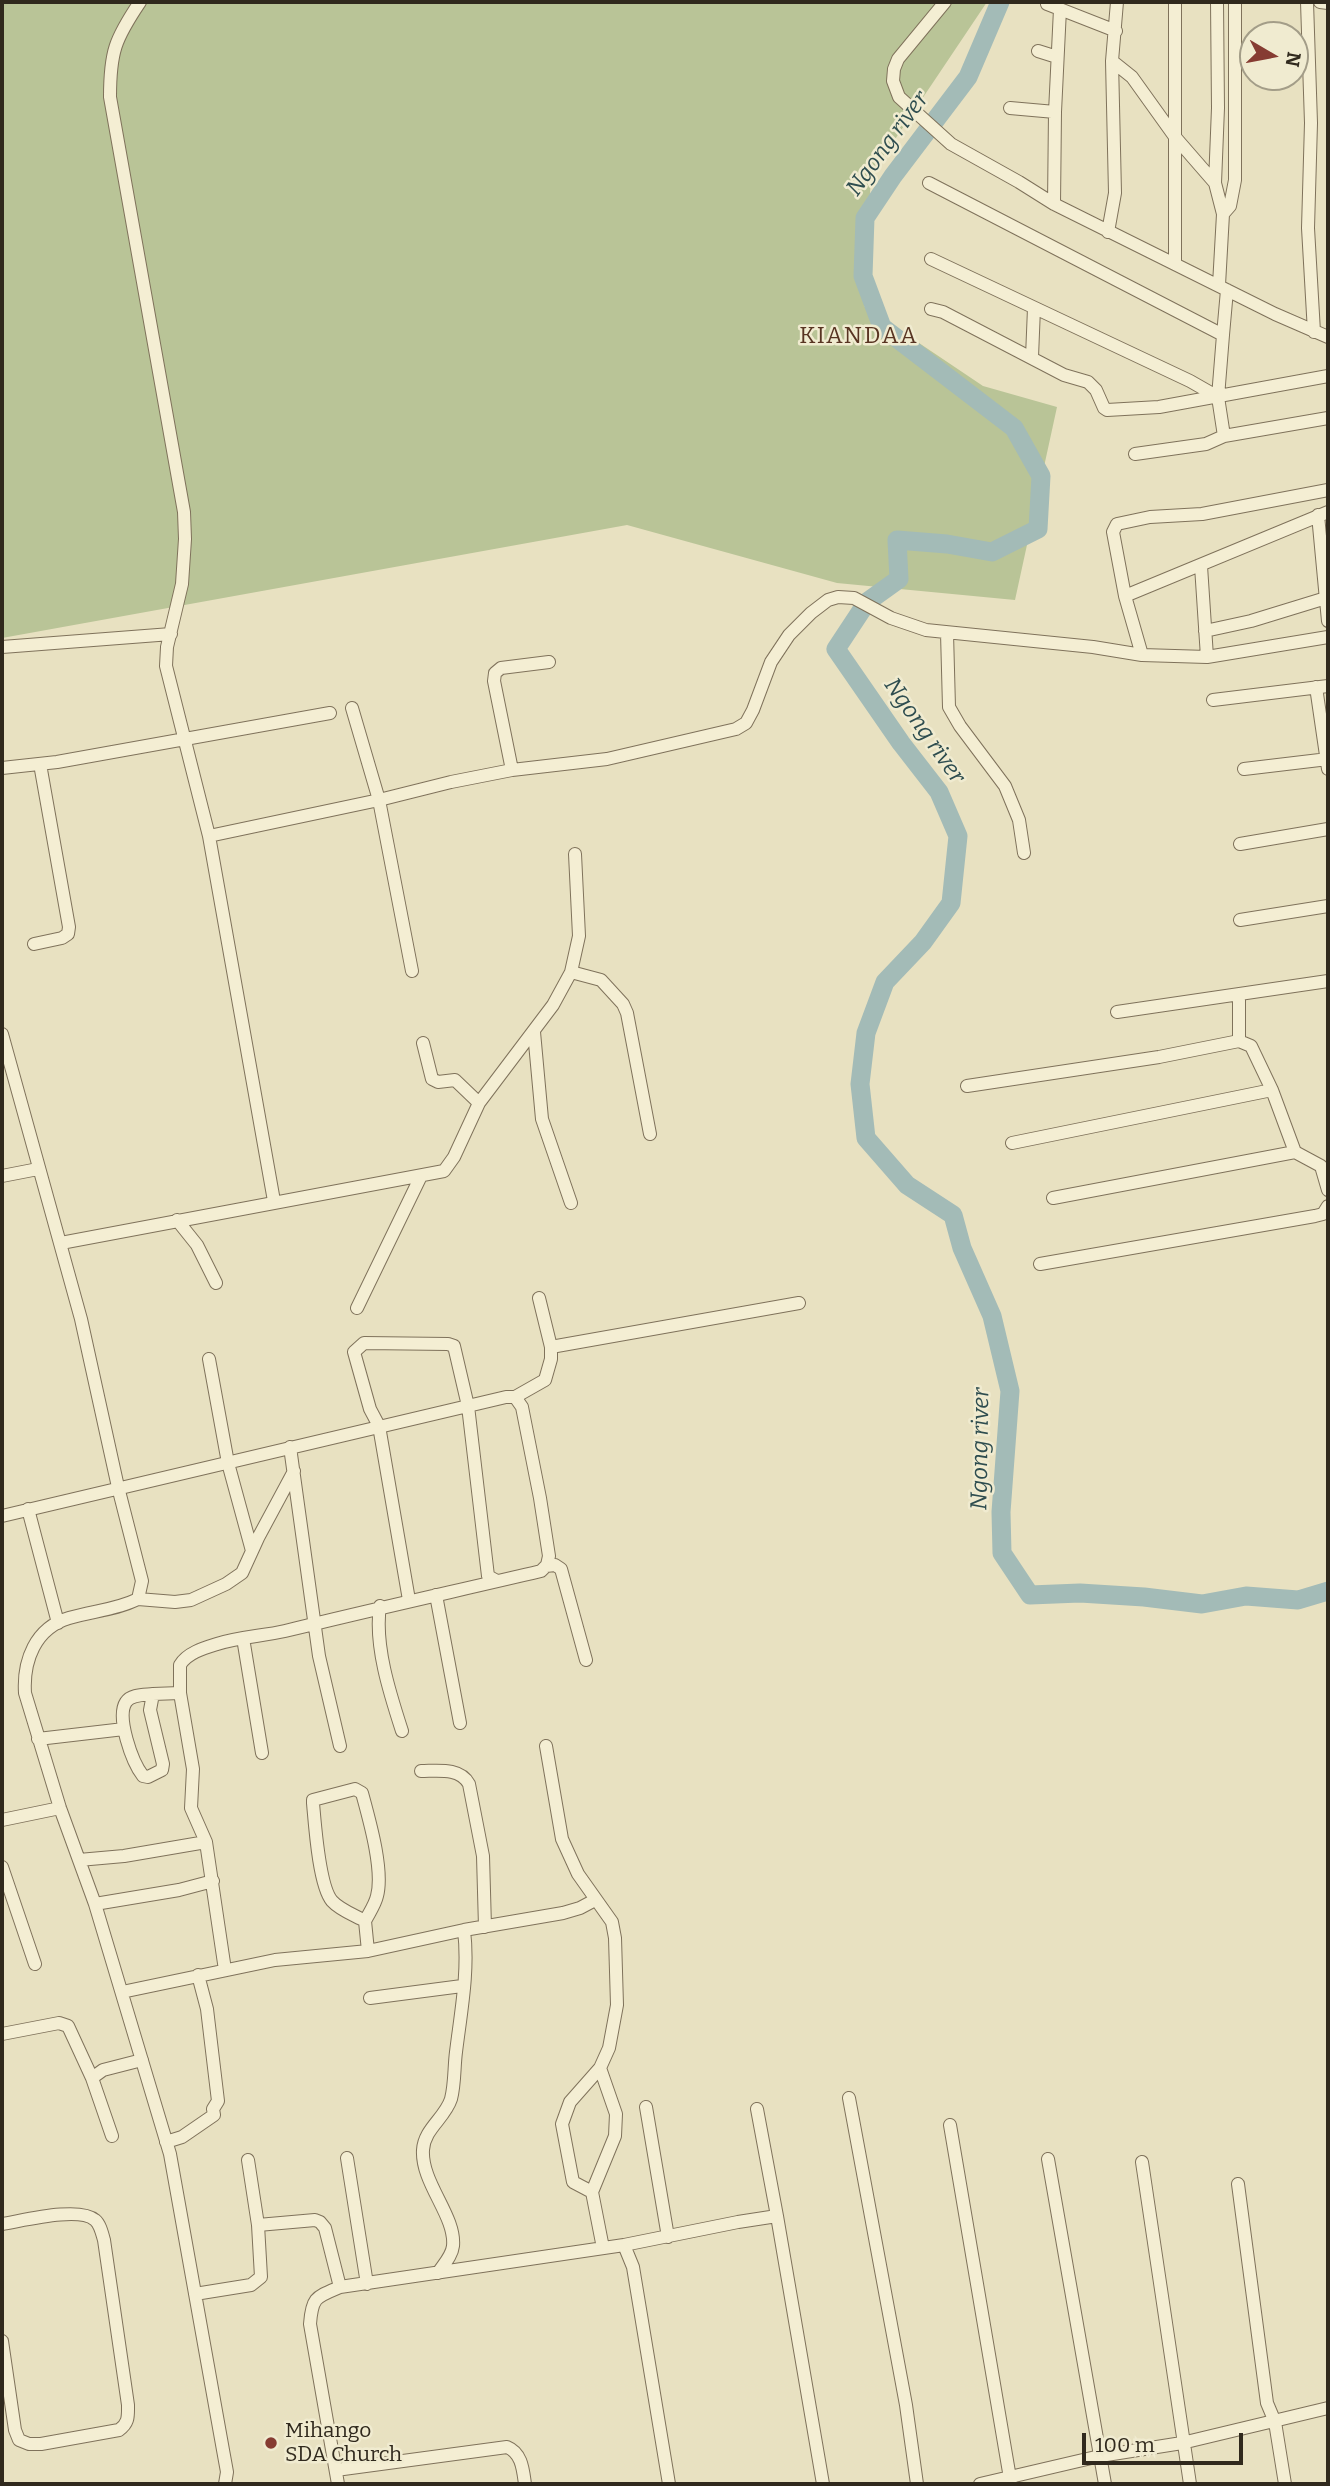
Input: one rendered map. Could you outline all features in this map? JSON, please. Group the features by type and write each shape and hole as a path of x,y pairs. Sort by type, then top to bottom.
{"street":[{"path":"141,2 120,32 112,51 110,97 184,512 184,564 165,656 166,666 209,836 274,1201"},
{"path":"945,2 898,59 893,81 899,97 951,144 1108,232 1328,337"},
{"path":"1048,2 1047,4 1116,31"},
{"path":"1108,232 1115,193 1112,61 1117,2"},
{"path":"1175,2 1175,264"},
{"path":"1217,2 1218,108 1215,183 1223,214 1223,335 1218,397 1224,436"},
{"path":"1223,214 1230,206 1234,187 1235,2"},
{"path":"1307,2 1311,123 1308,228 1314,332"},
{"path":"1320,2 1328,3"},
{"path":"1054,204 1060,9"},
{"path":"1038,51 1057,57"},
{"path":"1112,61 1125,70 1139,86 1175,137 1215,183"},
{"path":"1010,108 1055,112"},
{"path":"929,183 1223,335"},
{"path":"930,259 1190,381 1218,397"},
{"path":"1032,357 1034,307"},
{"path":"931,309 1064,375 1093,385 1105,410 1159,407 1328,376"},
{"path":"1135,454 1206,444 1224,436 1328,418"},
{"path":"1142,655 1125,596 1113,532 1117,524 1150,517 1202,514 1328,490"},
{"path":"1125,596 1323,513 1328,621"},
{"path":"1201,566 1207,657"},
{"path":"209,836 451,782 512,770 607,759 736,729 746,723 771,662 789,635 811,613 828,600 838,597 854,598 891,618 926,630 1093,647 1142,655 1207,657 1328,637"},
{"path":"1205,631 1251,621 1326,598"},
{"path":"947,633 949,707 1005,786 1019,820 1024,853"},
{"path":"2,647 171,634"},
{"path":"512,770 494,681 495,673 501,668 548,663"},
{"path":"1213,700 1322,687 1328,763 1244,769"},
{"path":"352,708 379,800 412,971"},
{"path":"2,768 184,740 330,713"},
{"path":"34,944 62,938 68,934 69,927 40,764"},
{"path":"1240,844 1328,829"},
{"path":"61,1243 444,1171 449,1166 479,1103 553,1005 571,972 579,936 575,854"},
{"path":"1240,919 1328,906"},
{"path":"571,972 601,980 623,1004 627,1013 650,1135"},
{"path":"1117,1012 1328,981"},
{"path":"1239,1041 1240,994"},
{"path":"534,1032 542,1119 571,1203"},
{"path":"2,1034 81,1319 142,1581 138,1599"},
{"path":"967,1086 1159,1057 1239,1041 1251,1046 1272,1090 1295,1152"},
{"path":"424,1043 432,1079 438,1082 455,1080 479,1103"},
{"path":"1012,1143 1272,1090"},
{"path":"1053,1198 1295,1152 1321,1166 1328,1190"},
{"path":"2,1176 38,1169"},
{"path":"357,1308 421,1176"},
{"path":"1040,1264 1315,1216 1327,1211 1328,1206"},
{"path":"177,1220 197,1245 216,1283"},
{"path":"2,1516 379,1426 506,1397 515,1398 545,1380 551,1359 551,1347 539,1297"},
{"path":"551,1347 799,1303"},
{"path":"409,1600 379,1426 370,1409 354,1352 364,1343 454,1346 468,1406 488,1576 497,1581"},
{"path":"209,1359 228,1462 252,1551"},
{"path":"225,1970 206,1842 191,1808 193,1769 180,1693 180,1665 184,1659 218,1644 541,1571 549,1556 522,1407 515,1398"},
{"path":"290,1447 319,1656 340,1746"},
{"path":"225,2484 227,2472 166,2143 95,1904 38,1739 25,1693 24,1678 29,1654 40,1639 58,1623 116,1609 138,1599 175,1602 191,1600 226,1584 242,1573 294,1471"},
{"path":"29,1510 58,1623"},
{"path":"546,1566 555,1565 561,1569 586,1660"},
{"path":"436,1595 460,1723"},
{"path":"380,1606 377,1623 389,1693 401,1731"},
{"path":"243,1638 262,1753"},
{"path":"153,1694 150,1710 163,1765 162,1770 148,1777 143,1776 132,1756 124,1729 123,1709 127,1701 135,1696 153,1694 180,1693"},
{"path":"38,1739 124,1729"},
{"path":"546,1746 562,1839 578,1874 612,1922 615,1938 617,2005 608,2048 600,2068 570,2102 562,2124 573,2182 592,2192"},
{"path":"421,1771 457,1772 469,1783 482,1856 485,1927"},
{"path":"365,1921 337,1906 330,1899 323,1881 313,1803 313,1800 318,1798 355,1789 362,1793 370,1823 379,1880 377,1897 365,1921 368,1951"},
{"path":"2,1820 60,1808"},
{"path":"79,1860 124,1856 206,1842"},
{"path":"2,1867 35,1964"},
{"path":"95,1904 179,1890 213,1881"},
{"path":"122,1992 275,1960 368,1951 464,1930 563,1913 595,1900"},
{"path":"438,2273 452,2252 454,2244 445,2214 423,2162 423,2149 430,2130 450,2101 467,1958 464,1930"},
{"path":"166,2143 182,2137 214,2115 213,2109 218,2101 207,2009 198,1976"},
{"path":"370,1998 462,1986"},
{"path":"2,2034 64,2023 68,2025 92,2078 112,2136"},
{"path":"92,2078 103,2070 142,2060"},
{"path":"600,2068 616,2114 615,2136 592,2192 603,2248"},
{"path":"849,2098 903,2392 917,2484"},
{"path":"646,2107 668,2237"},
{"path":"757,2109 823,2484"},
{"path":"950,2125 1010,2481"},
{"path":"347,2158 367,2284"},
{"path":"1048,2159 1105,2484"},
{"path":"195,2294 251,2286 258,2281 262,2272 248,2160"},
{"path":"1142,2162 1190,2484"},
{"path":"1238,2184 1268,2403 1275,2422 1285,2484"},
{"path":"2,2224 72,2214 86,2215 97,2221 104,2240 128,2405 126,2426 120,2430 41,2444 29,2444 19,2440 15,2430 2,2341"},
{"path":"338,2484 310,2325 311,2304 318,2296 340,2287 624,2245 738,2222 777,2217"},
{"path":"258,2225 315,2220 320,2222 325,2228 340,2287"},
{"path":"624,2245 633,2267 669,2484"},
{"path":"980,2484 1010,2481 1100,2456 1182,2443 1328,2408"},
{"path":"336,2470 507,2447 518,2455 525,2484"}],"green space":[{"path":"2,2 987,2 871,175 864,306 983,386 1057,407 1015,600 837,583 627,525 2,638"}],"waterway":[{"name":"Ngong river","path":"1000,2 968,77 893,176 865,218 863,276 882,327 1014,428 1041,476 1038,529 992,552 947,544 897,540 899,579 867,602 836,649 901,743 939,792 958,836 951,903 923,942 885,982 866,1033 860,1084 866,1138 907,1185 953,1215 962,1248 992,1316 1010,1391 1001,1512 1002,1553 1030,1595 1080,1593 1202,1604 1246,1596 1298,1600 1328,1591"}],"place":[{"name":"Mihango SDA Church","path":"271,2443"}],"district":[{"name":"KIANDAA","path":"859,337"}]}
